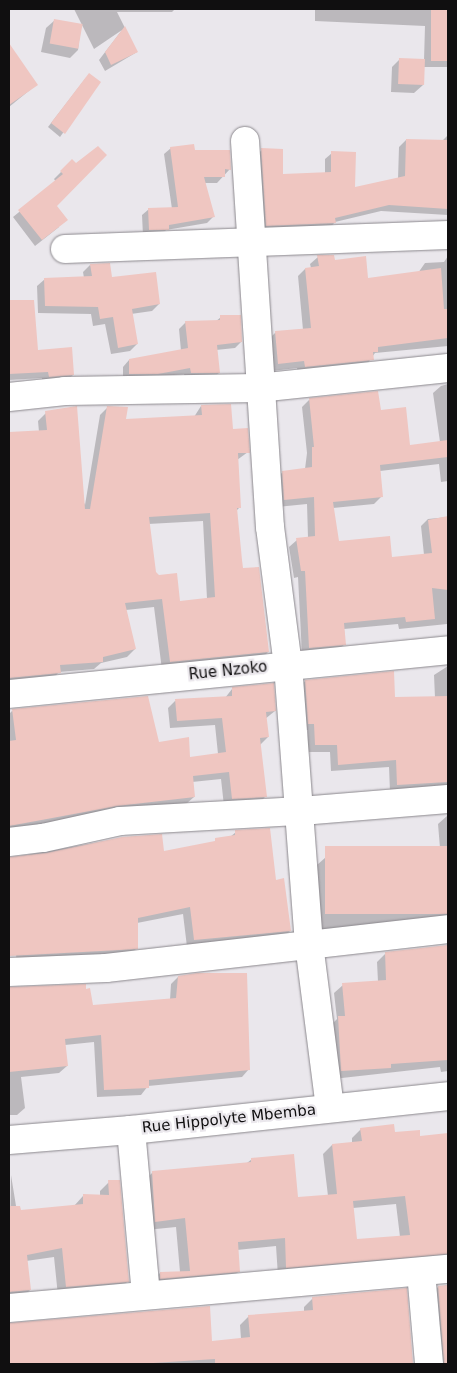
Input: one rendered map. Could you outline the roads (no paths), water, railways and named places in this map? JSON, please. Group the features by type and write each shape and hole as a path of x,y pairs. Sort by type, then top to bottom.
{"street":[{"path":"245,141 258,388 270,526 288,665 301,811 309,944 330,1108"},
{"path":"65,249 448,235"},
{"path":"9,397 65,391 258,388 448,368"},
{"name":"Rue Nzoko","path":"9,694 448,650"},
{"path":"9,842 43,838 120,821 301,811 448,799"},
{"path":"9,972 106,968 448,929"},
{"name":"Rue Hippolyte Mbemba","path":"9,1140 132,1130 448,1096"},
{"path":"132,1130 146,1294"},
{"path":"9,1308 146,1294 448,1270"},
{"path":"421,1272 429,1364"}]}
